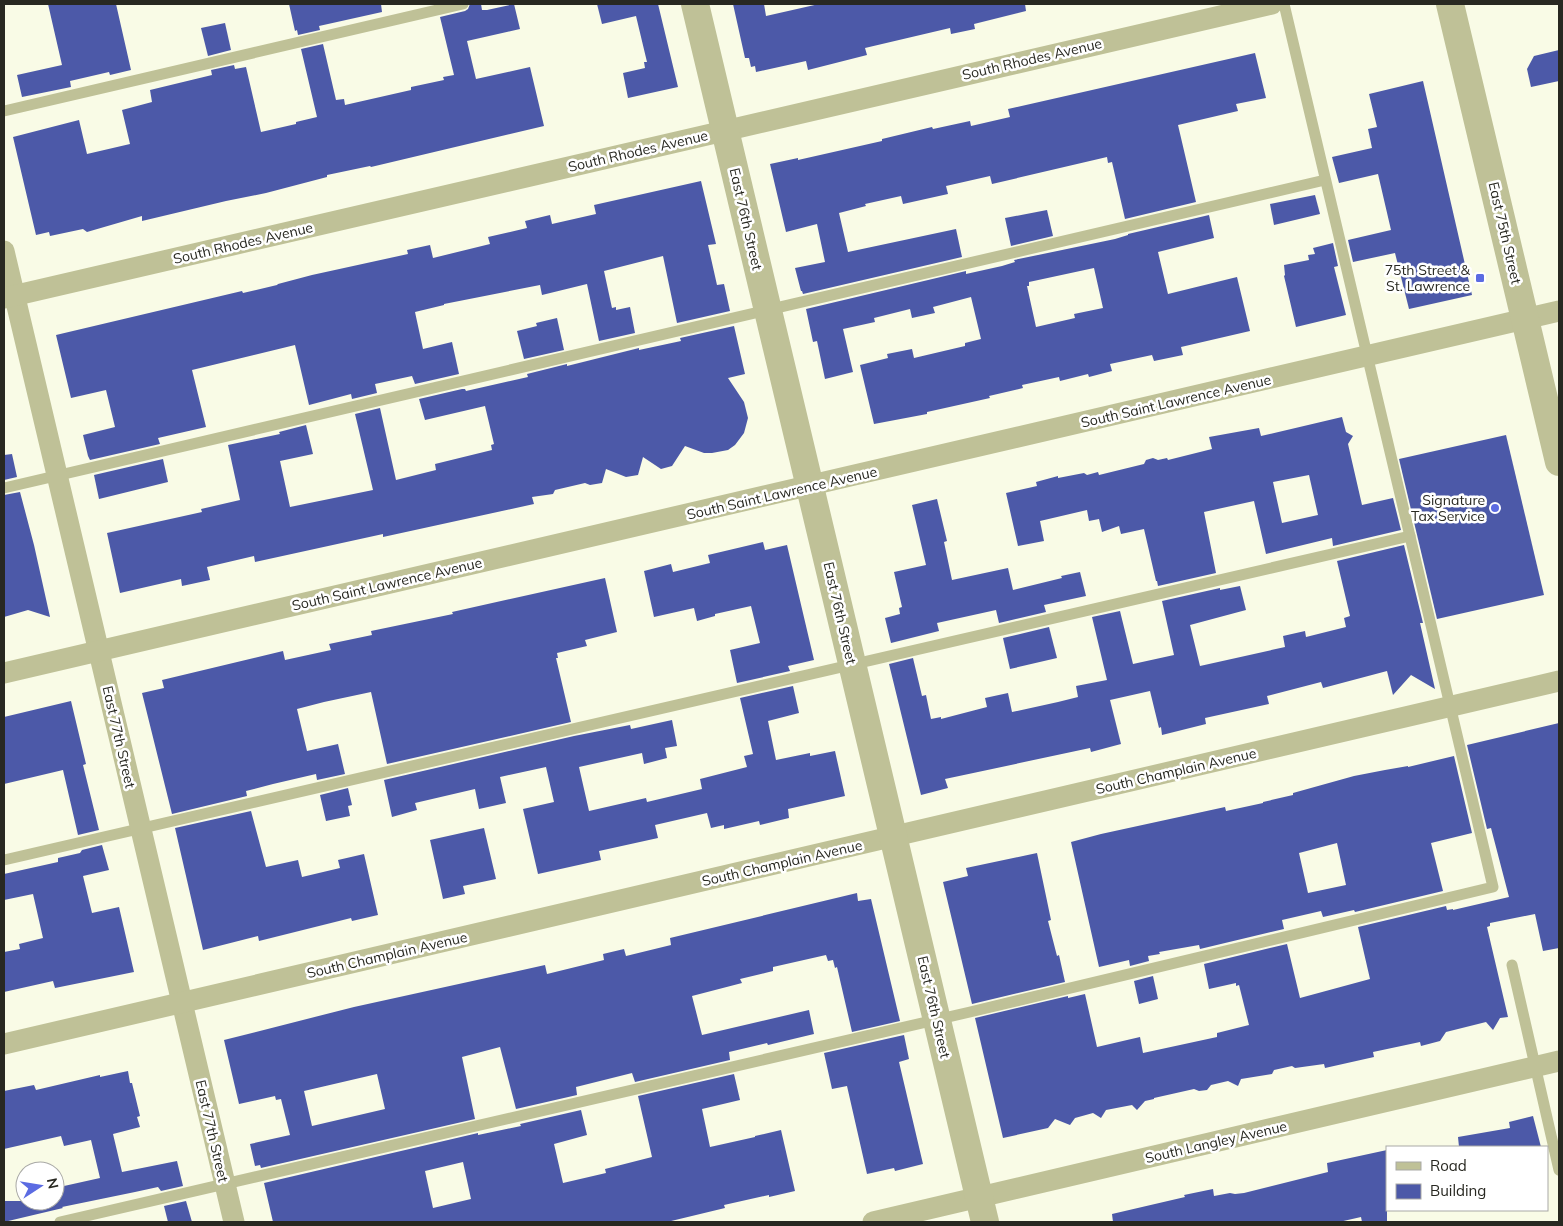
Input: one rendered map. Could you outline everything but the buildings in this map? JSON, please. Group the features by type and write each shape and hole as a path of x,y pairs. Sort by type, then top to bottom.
{"street":[{"name":"East 76th Street","path":"695,4 982,1210"},
{"name":"South Rhodes Avenue","path":"9,297 1272,4"},
{"name":"East 75th Street","path":"1450,4 1559,462"},
{"name":"East 77th Street","path":"4,251 9,297 57,476 234,1222"},
{"name":"South Saint Lawrence Avenue","path":"4,673 1559,311"},
{"name":"South Champlain Avenue","path":"4,1044 1559,681"},
{"name":"South Langley Avenue","path":"873,1222 982,1210 1559,1061"}],"lane":[{"path":"4,111 463,4"},
{"path":"60,1222 936,1020 1493,887 1284,4"},
{"path":"4,488 1325,180"},
{"path":"4,860 1410,536"},
{"path":"1512,964 1559,1170"}],"place":[{"name":"75th Street & St. Lawrence","path":"1480,278"},
{"name":"Signature Tax Service","path":"1495,508"}]}
